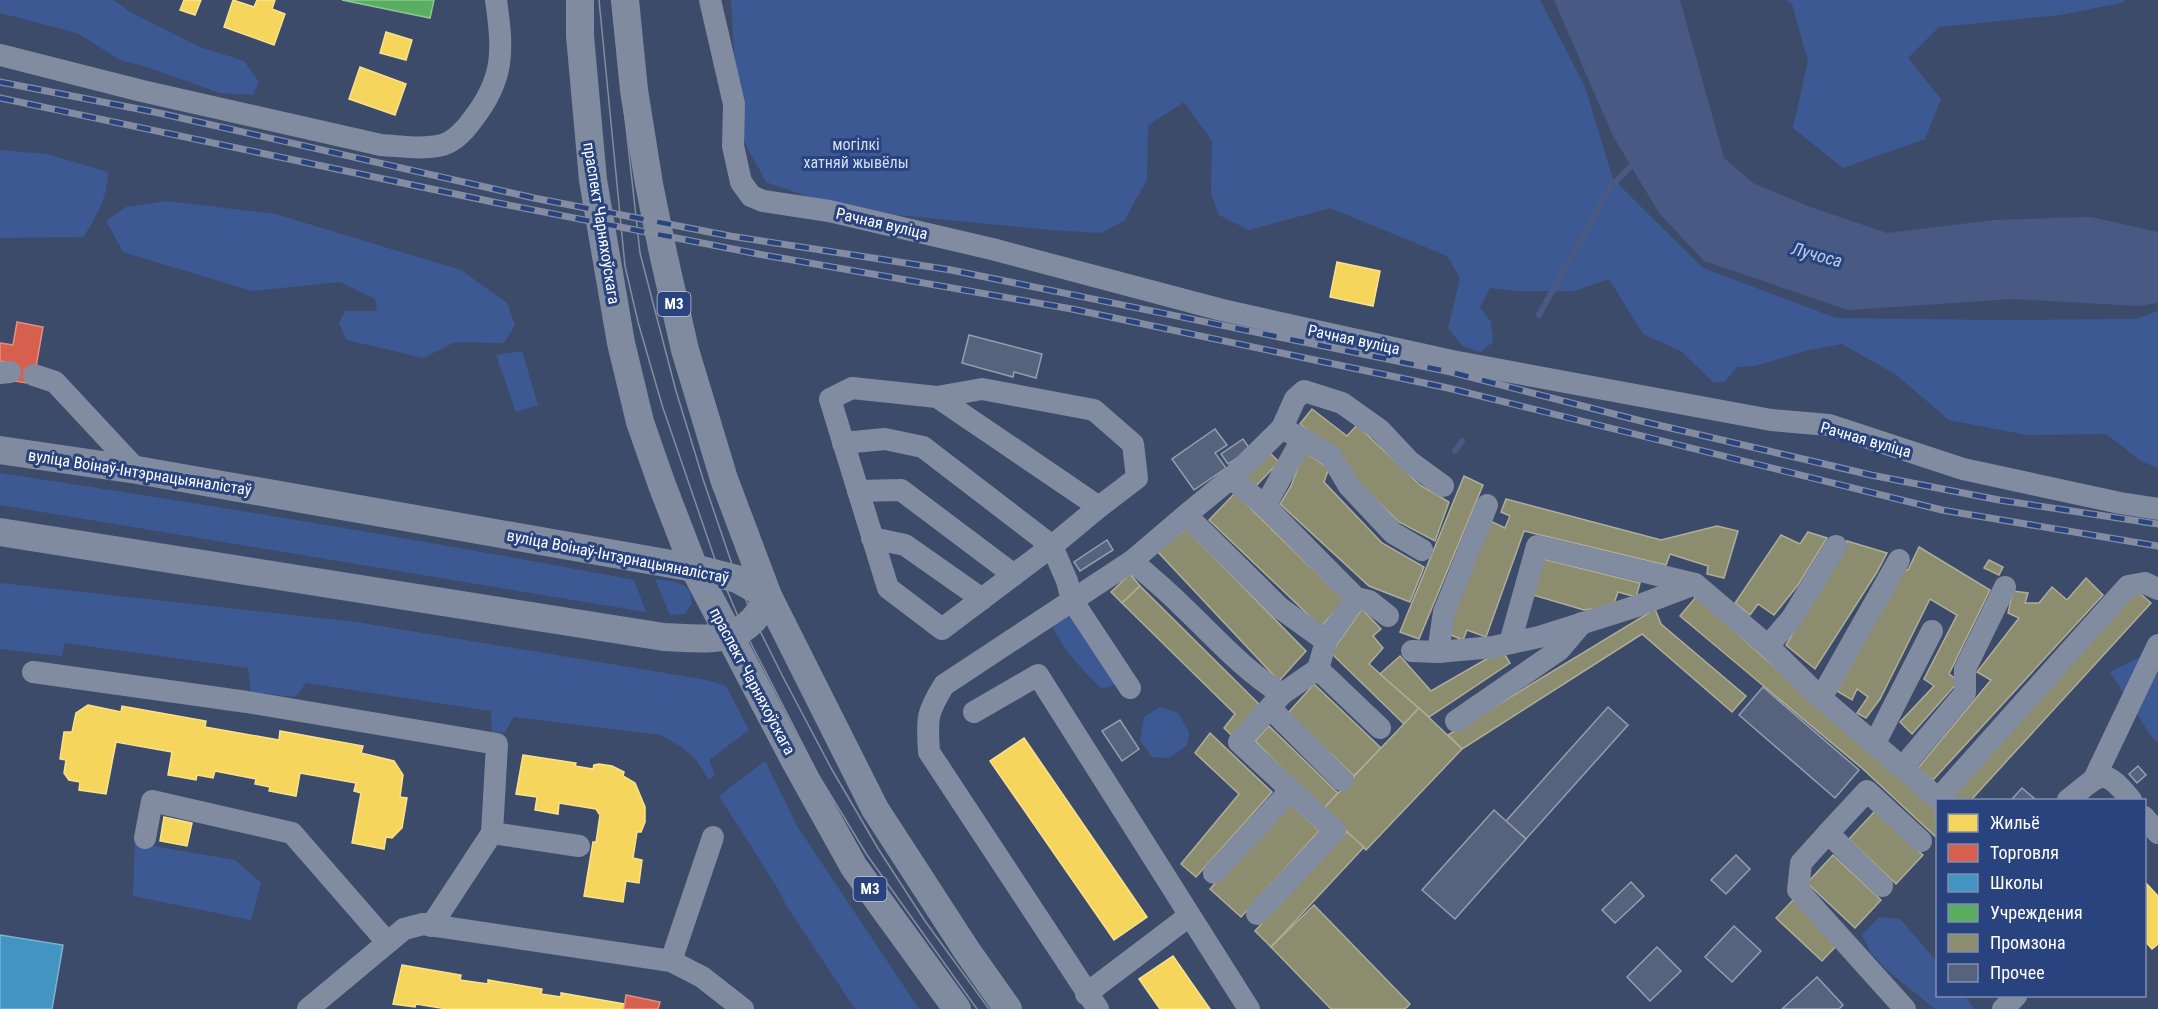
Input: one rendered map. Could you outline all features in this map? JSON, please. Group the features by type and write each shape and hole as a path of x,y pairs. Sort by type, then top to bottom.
{"main road":[{"name":"праспект Чарняхоўскага","path":"580,0 581,58 593,180 621,343 640,422 694,568 795,761 855,867 957,1009"},
{"name":"М3","path":"625,0 634,90 649,184 685,350 724,479 768,596 875,809 967,951 1008,1009"},
{"name":"вуліца Воінаў-Інтэрнацыяналістаў","path":"0,450 137,470 694,568 737,579 768,596"},
{"path":"0,532 626,632 703,638 729,635 754,619 768,596"}],"street":[{"path":"0,55 142,91 381,145 418,147 444,145 465,130 489,99 498,77 501,34 496,0"},
{"name":"Рачная вуліца","path":"710,0 734,104 733,146 741,182 751,196 841,213 992,249 1222,310 1452,360 1771,420 1829,425 1963,469 2158,509"},
{"path":"34,375 55,382 137,470"},
{"path":"852,388 937,397 982,389 1094,410 1133,444 1137,478 942,629 888,588 843,443 830,399 852,388"},
{"path":"1264,506 1292,434 1295,399 1304,391 1342,403 1380,430 1410,462 1443,486"},
{"path":"937,397 1099,507"},
{"path":"1189,916 1092,1001 929,752 927,724 930,707 944,685 1132,561 1231,478 1292,434"},
{"path":"1292,434 1331,456 1349,486 1393,533 1422,550"},
{"path":"843,443 885,439 923,447 1052,546 1067,581 1072,600 1130,688"},
{"path":"1231,478 1264,506 1356,598 1369,602 1388,616"},
{"path":"858,491 901,490 1014,575"},
{"path":"1438,652 1444,612 1487,506"},
{"path":"1186,515 1280,608 1326,641"},
{"path":"872,538 905,545 982,599"},
{"path":"1510,644 1537,546 1695,584 1768,646 1821,698 1938,799"},
{"path":"1768,646 1792,618 1836,546"},
{"path":"1821,698 1899,560"},
{"path":"1132,561 1181,604 1235,659 1265,683 1276,701 1342,780"},
{"path":"1940,799 2128,586 2145,583 2158,589"},
{"path":"1412,651 1438,652 1493,647 1539,638 1637,606 1695,584"},
{"path":"1902,768 1965,693 1965,669 2005,587"},
{"path":"1257,915 1335,831 1239,742 1276,701 1318,669 1326,641 1356,598"},
{"path":"1456,721 1559,650 1584,622"},
{"path":"1874,745 1932,631"},
{"path":"2070,799 2094,779 2158,645"},
{"path":"1318,669 1380,728"},
{"path":"33,672 247,702 497,744 492,833 431,926"},
{"path":"974,712 1038,675 1249,1009"},
{"path":"2094,779 2103,777 2112,779 2129,799"},
{"path":"1214,873 1291,790"},
{"path":"1905,1009 1798,890 1801,863 1867,791 1921,841"},
{"path":"145,838 152,801 292,833 387,942"},
{"path":"2146,818 2158,833"},
{"path":"492,833 579,846"},
{"path":"1827,833 1882,885"},
{"path":"671,961 713,837"},
{"path":"308,1009 404,929 423,924 671,961 702,977 744,1009"},
{"path":"2003,1009 2015,997"}],"green space":[{"path":"0,0 113,0 132,13 200,47 244,61 259,82 253,95 220,93 144,66 120,60 77,33 0,13"},
{"name":"могілкі хатняй жывёлы","path":"731,0 1540,0 1585,87 1613,179 1703,268 1836,318 2136,319 2158,311 2158,468 2141,461 2106,434 2026,435 1949,420 1895,374 1842,344 1809,350 1755,366 1737,367 1724,382 1713,382 1681,351 1643,334 1609,279 1574,291 1516,291 1490,288 1480,307 1491,322 1493,342 1480,352 1463,346 1448,328 1460,278 1447,256 1330,208 1249,230 1219,215 1211,193 1212,141 1184,102 1148,125 1147,180 1124,221 1100,233 846,210 766,182 739,132"},
{"path":"1786,0 2125,0 2121,3 2060,15 1939,27 1908,58 1941,99 1925,139 1843,168 1793,128 1808,61 1792,4"},
{"path":"0,150 47,154 108,172 106,190 100,206 83,237 0,238"},
{"path":"167,201 275,214 461,270 507,303 515,325 504,343 455,342 423,358 347,340 339,323 345,311 377,311 375,299 340,282 252,291 123,252 106,221 126,207"},
{"path":"522,351 538,405 516,412 496,355"},
{"path":"0,473 317,523 634,580 646,612 0,505"},
{"path":"655,579 685,586 691,595 692,603 684,614 670,615"},
{"path":"0,583 356,622 707,680 726,686 749,730 709,760 715,775 709,780 696,760 683,748 661,735 514,717 504,733 492,732 491,711 306,683 295,697 251,692 248,668 65,643 62,656 0,649"},
{"path":"1068,614 1117,682 1110,687 1101,688 1074,659 1057,635 1052,626"},
{"path":"2158,648 2158,743 2151,736 2110,672"},
{"path":"1160,707 1178,713 1189,732 1187,745 1169,758 1152,757 1140,740 1144,717"},
{"path":"765,761 797,826 919,1009 855,1009 786,905 719,796"},
{"path":"135,843 235,860 261,883 251,920 133,896"},
{"path":"1879,917 1900,919 1936,961 1936,997 1966,997 1974,1009 1935,1009 1888,971 1871,953 1862,935"}],"water":[{"name":"Лучоса","path":"1554,0 1680,0 1724,158 1753,183 1810,207 1887,233 1994,220 2091,217 2158,232 2158,303 2138,306 2012,299 1848,310 1704,261 1659,213 1613,136"}],"building: Жильё":[{"path":"184,0 201,0 195,15 180,10"},
{"path":"233,0 254,7 257,0 275,0 272,9 285,14 274,45 224,27"},
{"path":"386,32 412,40 406,60 380,53"},
{"path":"360,67 406,84 395,115 349,99"},
{"path":"1337,262 1380,271 1373,306 1330,297"},
{"path":"88,705 121,712 122,706 206,721 205,727 279,740 280,731 363,746 361,753 394,761 403,775 400,797 407,798 402,828 392,838 386,837 384,849 352,843 361,793 354,791 356,783 300,773 296,796 269,791 270,787 255,784 256,779 215,771 213,778 197,775 196,780 168,775 172,752 116,742 106,794 79,790 80,782 69,780 64,773 66,760 60,759 64,732 72,732 76,713"},
{"path":"1024,738 1147,917 1114,940 990,761"},
{"path":"523,755 576,763 575,766 593,769 594,765 599,764 612,766 624,772 623,776 635,783 645,807 645,822 641,832 637,832 633,858 642,860 639,883 626,881 623,902 584,896 600,815 596,809 559,803 558,814 535,810 537,797 516,794"},
{"path":"164,817 192,823 187,846 160,841"},
{"path":"2146,883 2158,896 2158,944 2152,949 2146,942"},
{"path":"1173,956 1210,1009 1160,1009 1139,979"},
{"path":"402,965 461,975 460,980 488,984 488,980 542,989 541,994 561,997 561,993 624,1004 624,1009 447,1009 416,1004 415,1007 393,1004"}],"building: Торговля":[{"path":"17,322 43,327 33,384 8,380 11,363 0,361 0,343 13,345"},
{"path":"626,995 660,1002 658,1009 624,1009"}],"building: Школы":[{"path":"0,935 63,945 52,1009 0,1009"}],"building: Учреждения":[{"path":"342,0 434,0 430,18"}],"building: Промзона":[{"path":"1312,409 1347,436 1357,425 1420,485 1449,502 1435,541 1399,522 1349,474 1336,453 1300,424"},
{"path":"1268,451 1279,462 1254,488 1243,478"},
{"path":"1304,452 1329,468 1324,482 1382,543 1424,567 1410,602 1369,586 1280,504 1291,486"},
{"path":"1464,476 1483,485 1419,639 1400,632"},
{"path":"1235,493 1344,600 1321,627 1209,520"},
{"path":"1506,499 1661,540 1717,526 1738,531 1724,578 1707,574 1708,566 1670,554 1666,565 1524,531 1486,637 1467,630 1463,640 1446,633 1488,520 1505,528 1510,516 1501,512"},
{"path":"1186,529 1306,651 1279,681 1157,551"},
{"path":"1808,532 1827,538 1798,585 1774,615 1758,604 1750,615 1735,603 1781,535 1800,544"},
{"path":"1847,541 1887,553 1815,669 1786,645"},
{"path":"1919,547 1990,590 1949,674 1959,681 1912,734 1900,722 1934,686 1924,679 1957,615 1930,599 1880,699 1866,718 1857,713 1868,697 1857,689 1852,700 1837,691 1901,568 1908,570"},
{"path":"1543,559 1640,583 1636,597 1618,592 1613,606 1584,610 1533,595"},
{"path":"1989,560 2003,567 1999,575 1984,568"},
{"path":"1130,574 1140,586 1122,603 1111,592"},
{"path":"2086,578 2103,595 1933,780 1918,768 1991,680 1977,672 2019,618 2008,613 2013,591 2028,593 2025,603 2039,603 2052,587 2067,600"},
{"path":"1140,586 1262,707 1234,738 1224,728 1235,714 1122,603"},
{"path":"2134,588 2151,603 1972,799 1955,799 1947,793"},
{"path":"1696,597 1936,810 1936,837 1863,769 1680,616"},
{"path":"1362,609 1381,629 1373,636 1383,648 1369,664 1419,708 1404,724 1331,653"},
{"path":"1655,609 1661,624 1746,696 1732,712 1642,634 1462,749 1448,735"},
{"path":"1502,650 1510,663 1429,717 1380,674 1400,656 1431,691"},
{"path":"1314,684 1381,748 1354,776 1288,713"},
{"path":"1419,708 1462,749 1366,850 1323,809"},
{"path":"1269,726 1338,793 1323,809 1255,741"},
{"path":"1210,733 1272,792 1196,877 1181,864 1239,794 1195,753"},
{"path":"1291,804 1319,831 1241,917 1210,889"},
{"path":"1875,811 1923,855 1896,884 1849,839"},
{"path":"1347,832 1364,847 1271,947 1255,931"},
{"path":"1833,855 1881,900 1855,928 1807,883"},
{"path":"1793,900 1839,943 1822,961 1776,918"},
{"path":"1314,905 1410,1004 1405,1009 1331,1009 1271,947"}],"building: Прочее":[{"path":"969,335 1042,354 1036,378 1014,372 1013,377 962,363"},
{"path":"1215,429 1227,445 1215,453 1226,468 1194,490 1172,459"},
{"path":"1243,439 1250,449 1228,464 1221,454"},
{"path":"1107,540 1113,550 1080,571 1074,562"},
{"path":"1763,687 1859,770 1835,798 1739,715"},
{"path":"1608,707 1628,725 1526,839 1506,821"},
{"path":"1120,720 1139,749 1122,761 1102,731"},
{"path":"2138,766 2146,775 2137,783 2129,774"},
{"path":"2022,788 2035,799 2012,799"},
{"path":"1494,810 1526,839 1455,919 1422,890"},
{"path":"1736,855 1750,869 1726,894 1711,880"},
{"path":"1631,882 1644,896 1615,923 1602,910"},
{"path":"1734,926 1761,951 1732,982 1705,957"},
{"path":"1657,947 1681,971 1650,1001 1627,977"},
{"path":"1817,977 1843,1005 1839,1009 1782,1009"}],"waterway":[{"path":"1539,315 1611,186 1635,162"},
{"path":"1455,451 1462,441"}],"tram line":[{"path":"599,0 625,266 638,322 662,405 720,574 743,628 819,776 867,855 977,1009"},
{"path":"612,0 640,253 676,391 737,579 783,677 831,768 879,850 925,921 989,1009"}],"railway":[{"path":"0,82 159,113 534,198 730,236 951,270 1451,372 1645,422 1871,475 1999,500 2158,524"},
{"path":"0,98 493,202 758,254 1072,309 1448,388 1942,510 2158,546"}]}
